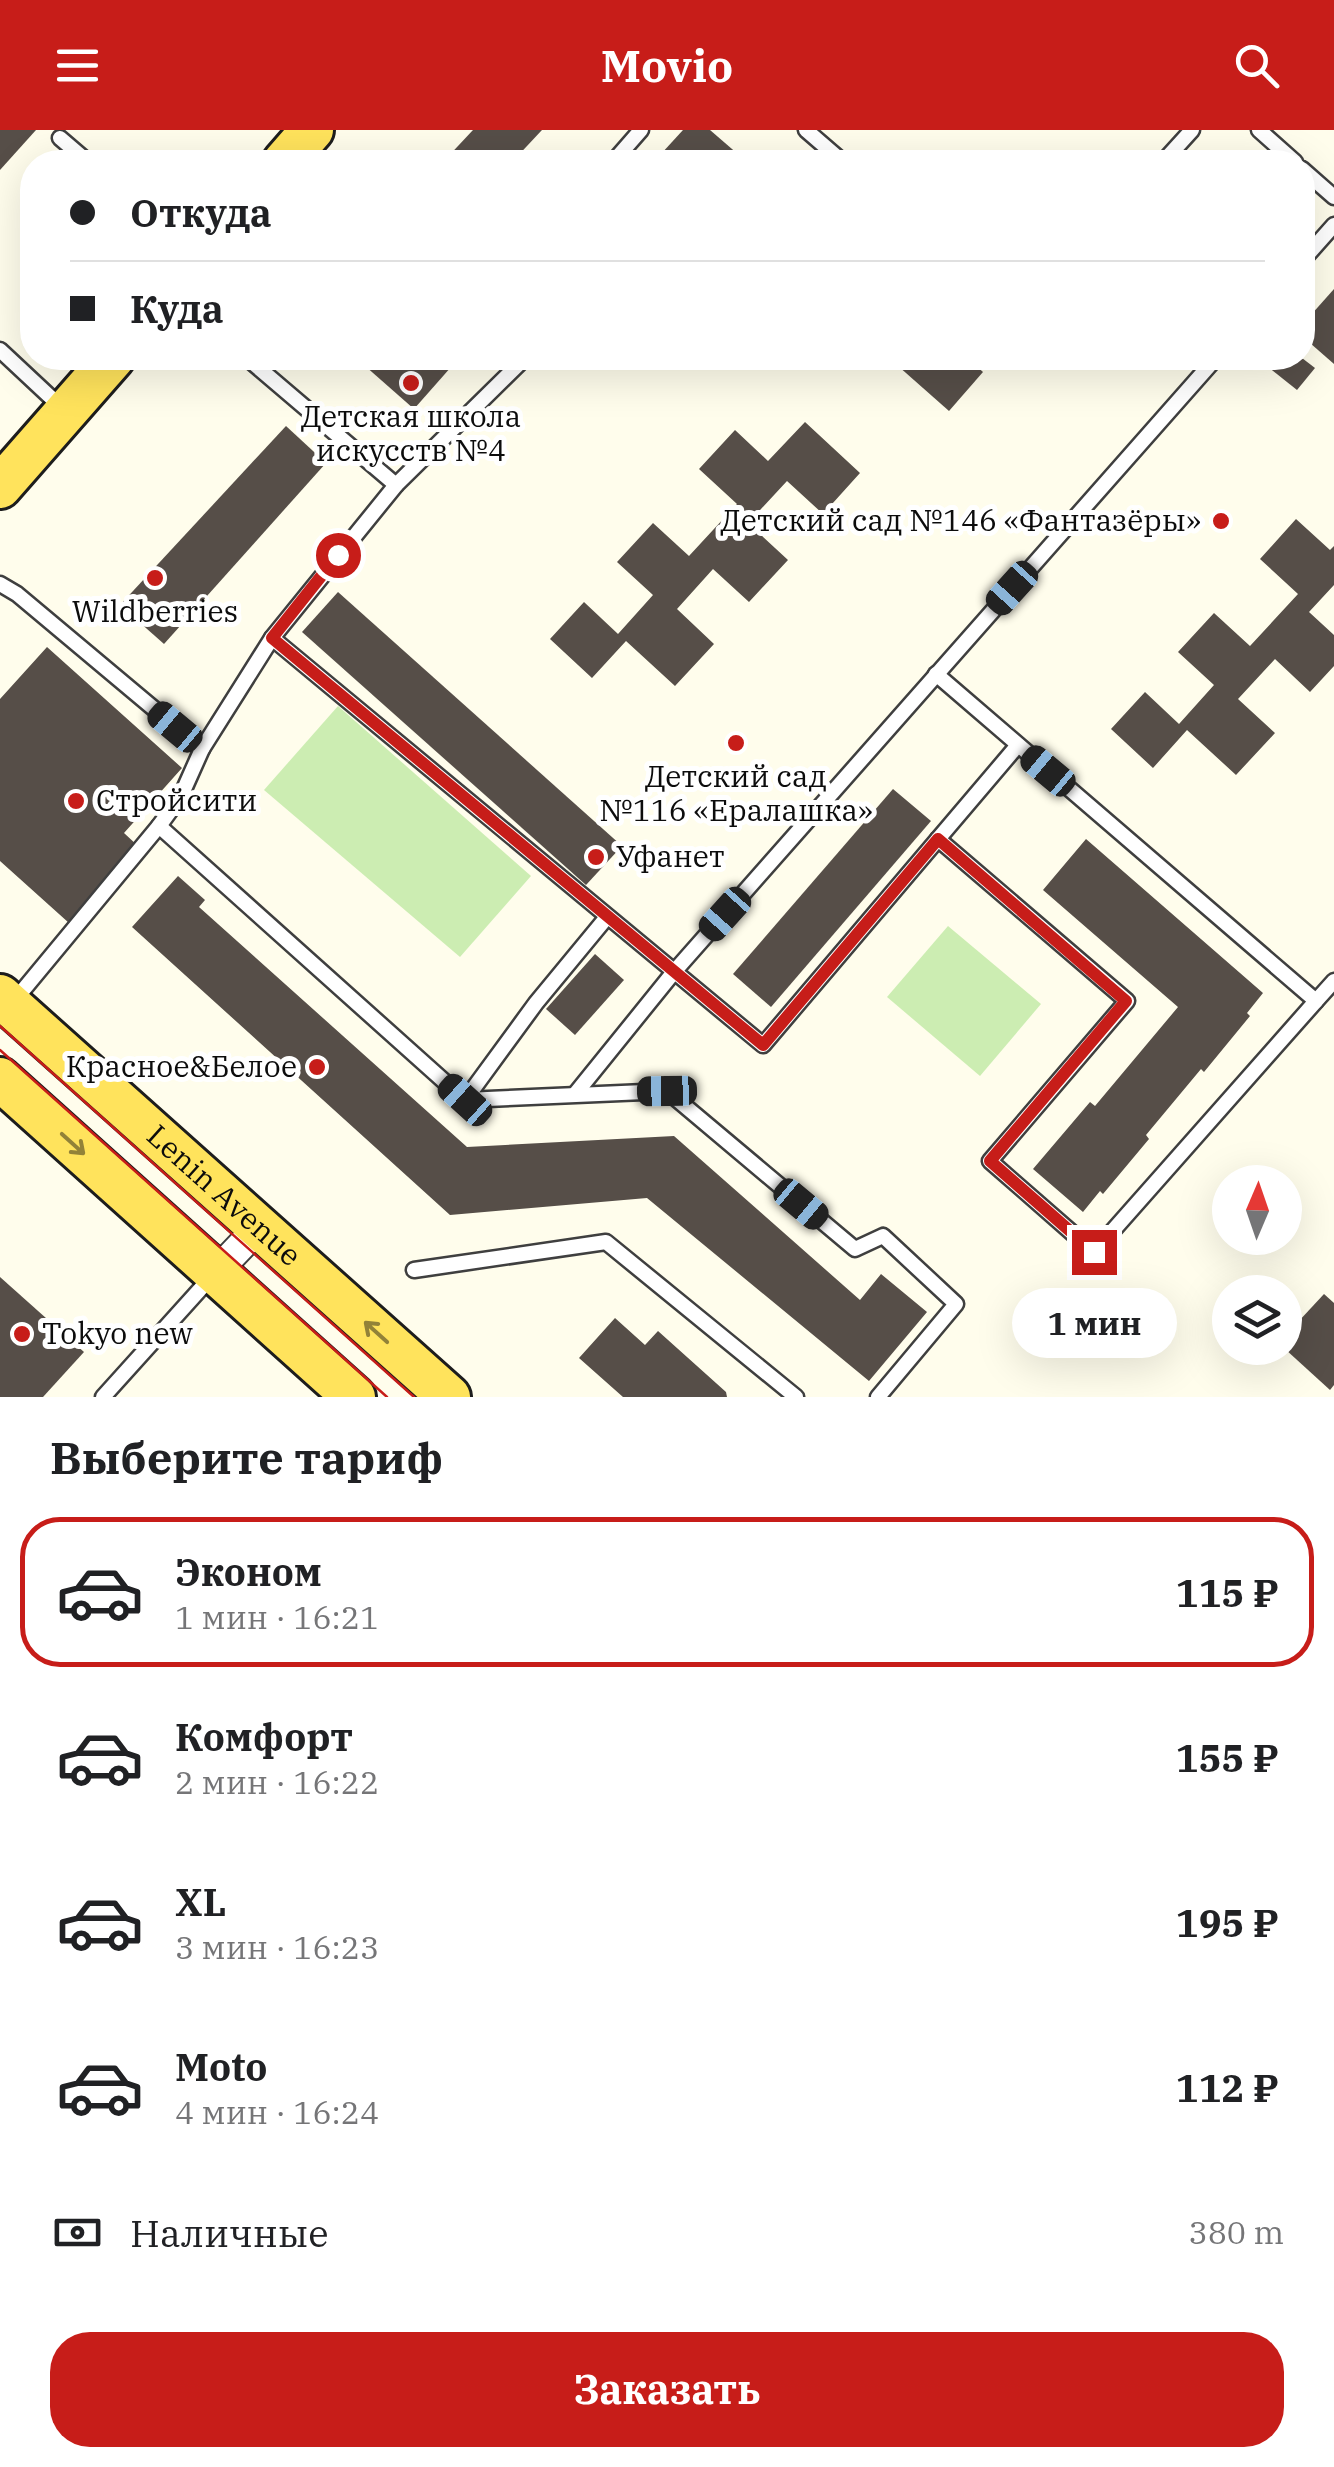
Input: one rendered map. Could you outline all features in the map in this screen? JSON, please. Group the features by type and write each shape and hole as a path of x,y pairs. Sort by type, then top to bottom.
{"main road":[{"path":"294,150 312,130"},
{"path":"4,474 103,370"},
{"name":"Lenin Avenue","path":"3,1006 449,1397"},
{"name":"Lenin Avenue","path":"0,1079 354,1397"}],"street":[{"path":"216,1272 259,1227"}],"lane":[{"path":"624,150 641,130"},
{"path":"806,130 829,150"},
{"path":"1174,150 1192,130"},
{"path":"1259,130 1282,150"},
{"path":"60,138 74,150"},
{"path":"1315,180 1334,197"},
{"path":"1315,246 1334,225"},
{"path":"0,350 20,369"},
{"path":"21,370 66,412"},
{"path":"261,370 396,485"},
{"path":"3,1006 160,826 272,638 396,485 513,370"},
{"path":"576,1093 672,973 1205,370"},
{"path":"0,584 18,594 202,750"},
{"path":"272,638 763,1045 1018,745"},
{"path":"936,674 1316,1001"},
{"path":"160,826 465,1100 667,1091 855,1249 883,1236 956,1304 878,1397"},
{"path":"938,839 1126,1001 990,1161 1094,1252 1334,981"},
{"path":"465,1100 536,1003 606,918"},
{"path":"414,1270 606,1242 796,1397"},
{"path":"102,1397 216,1272"}],"green space":[{"path":"338,706 531,876 460,957 264,790"},
{"path":"948,926 1041,1004 980,1076 887,997"}],"building":[{"path":"0,130 36,130 0,170"},
{"path":"473,130 542,130 523,150 454,150"},
{"path":"683,130 710,130 733,150 665,150"},
{"path":"1334,289 1334,364 1315,347 1315,310"},
{"path":"370,370 448,370 414,409"},
{"path":"903,370 983,372 949,411"},
{"path":"1272,370 1313,370 1297,390"},
{"path":"805,422 860,473 823,514 787,481 748,523 788,560 749,602 713,569 677,609 714,644 675,686 626,641 592,678 550,639 584,602 618,634 653,595 617,562 653,523 689,556 737,504 699,469 735,430 768,461"},
{"path":"286,426 326,463 164,644 120,605"},
{"path":"1296,519 1330,550 1334,546 1334,585 1309,612 1334,635 1334,666 1310,692 1275,659 1238,699 1275,733 1236,775 1187,730 1153,768 1111,729 1145,692 1179,724 1214,685 1178,652 1214,613 1250,646 1298,594 1260,559"},
{"path":"338,592 622,846 586,885 302,632"},
{"name":"Стройсити","path":"47,647 182,768 124,833 138,846 69,923 0,861 0,699"},
{"path":"893,789 931,821 771,1007 733,974"},
{"path":"1086,839 1263,993 1247,1013 1250,1016 1204,1072 1201,1069 1146,1135 1149,1139 1083,1212 1033,1169 1090,1102 1095,1106 1178,1007 1043,890"},
{"path":"178,876 205,900 199,907 467,1147 674,1136 860,1300 881,1274 927,1312 869,1381 647,1198 450,1215 132,927"},
{"path":"595,954 624,980 575,1035 546,1009"},
{"path":"0,1277 84,1352 43,1397 0,1397"},
{"path":"1324,1294 1334,1303 1334,1385 1330,1390 1302,1364 1302,1318"},
{"path":"615,1318 645,1345 658,1331 727,1397 623,1397 579,1358"}],"tram line":[{"path":"0,1026 414,1397"},
{"path":"0,1050 387,1397"}],"place":[{"name":"Детская школа искусств №4","path":"411,383"},
{"name":"Детский сад №146 «Фантазёры»","path":"1221,521"},
{"name":"Wildberries","path":"155,578"},
{"name":"Детский сад №116 «Ералашка»","path":"736,743"},
{"name":"Стройсити","path":"76,801"},
{"name":"Уфанет","path":"596,857"},
{"name":"Красное&Белое","path":"317,1067"},
{"name":"Tokyo new","path":"22,1334"}],"route":[{"path":"338,555 272,638 763,1045 938,839 1126,1001 990,1161 1094,1252"}]}
